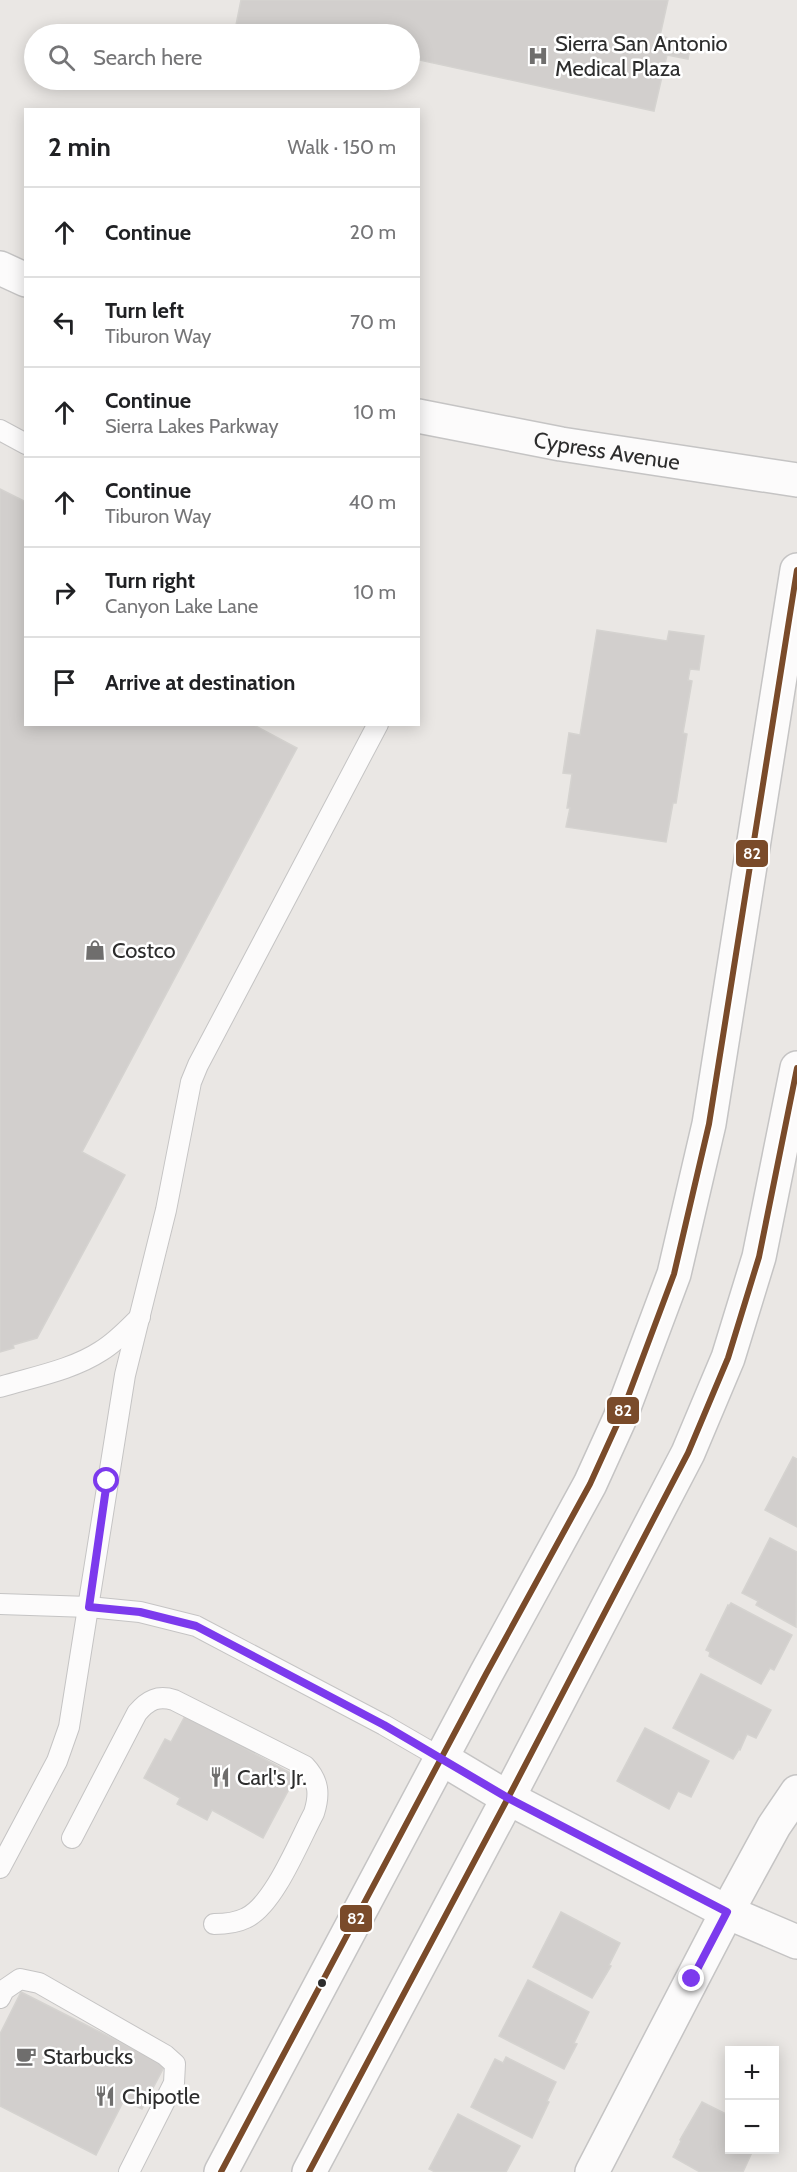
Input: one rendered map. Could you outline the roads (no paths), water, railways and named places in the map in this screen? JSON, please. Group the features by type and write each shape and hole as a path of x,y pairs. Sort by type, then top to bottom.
{"street":[{"path":"0,268 24,279"},
{"name":"Cypress Avenue","path":"420,416 561,444 797,480"},
{"path":"221,2172 441,1758 590,1484 620,1419 674,1274 709,1124 797,570"},
{"path":"309,2172 688,1453 728,1358 759,1257 797,1068"},
{"path":"441,1758 508,1798 727,1912 797,1942"},
{"path":"592,2172 727,1912 774,1826 797,1792"}],"lane":[{"path":"0,430 24,443"},
{"path":"0,1868 64,1744 74,1708 105,1491 125,1375 165,1210 191,1082 377,726"},
{"path":"0,1387 78,1363 101,1352 140,1317"},
{"path":"0,1604 89,1607 140,1612 196,1626 384,1725 441,1758"},
{"path":"72,1838 137,1713 144,1705 162,1696 305,1766 314,1775 318,1788 318,1801 314,1814 270,1896 259,1910 246,1918 230,1923 214,1924"},
{"path":"0,1998 4,1990 20,1979 39,1983 165,2055 175,2064 174,2083 129,2172"}],"place":[{"name":"Sierra San Antonio Medical Plaza","path":"538,56"},
{"name":"Costco","path":"95,950"},
{"name":"Carl's Jr.","path":"220,1777"},
{"name":"Starbucks","path":"26,2056"},
{"name":"Chipotle","path":"105,2096"}]}
